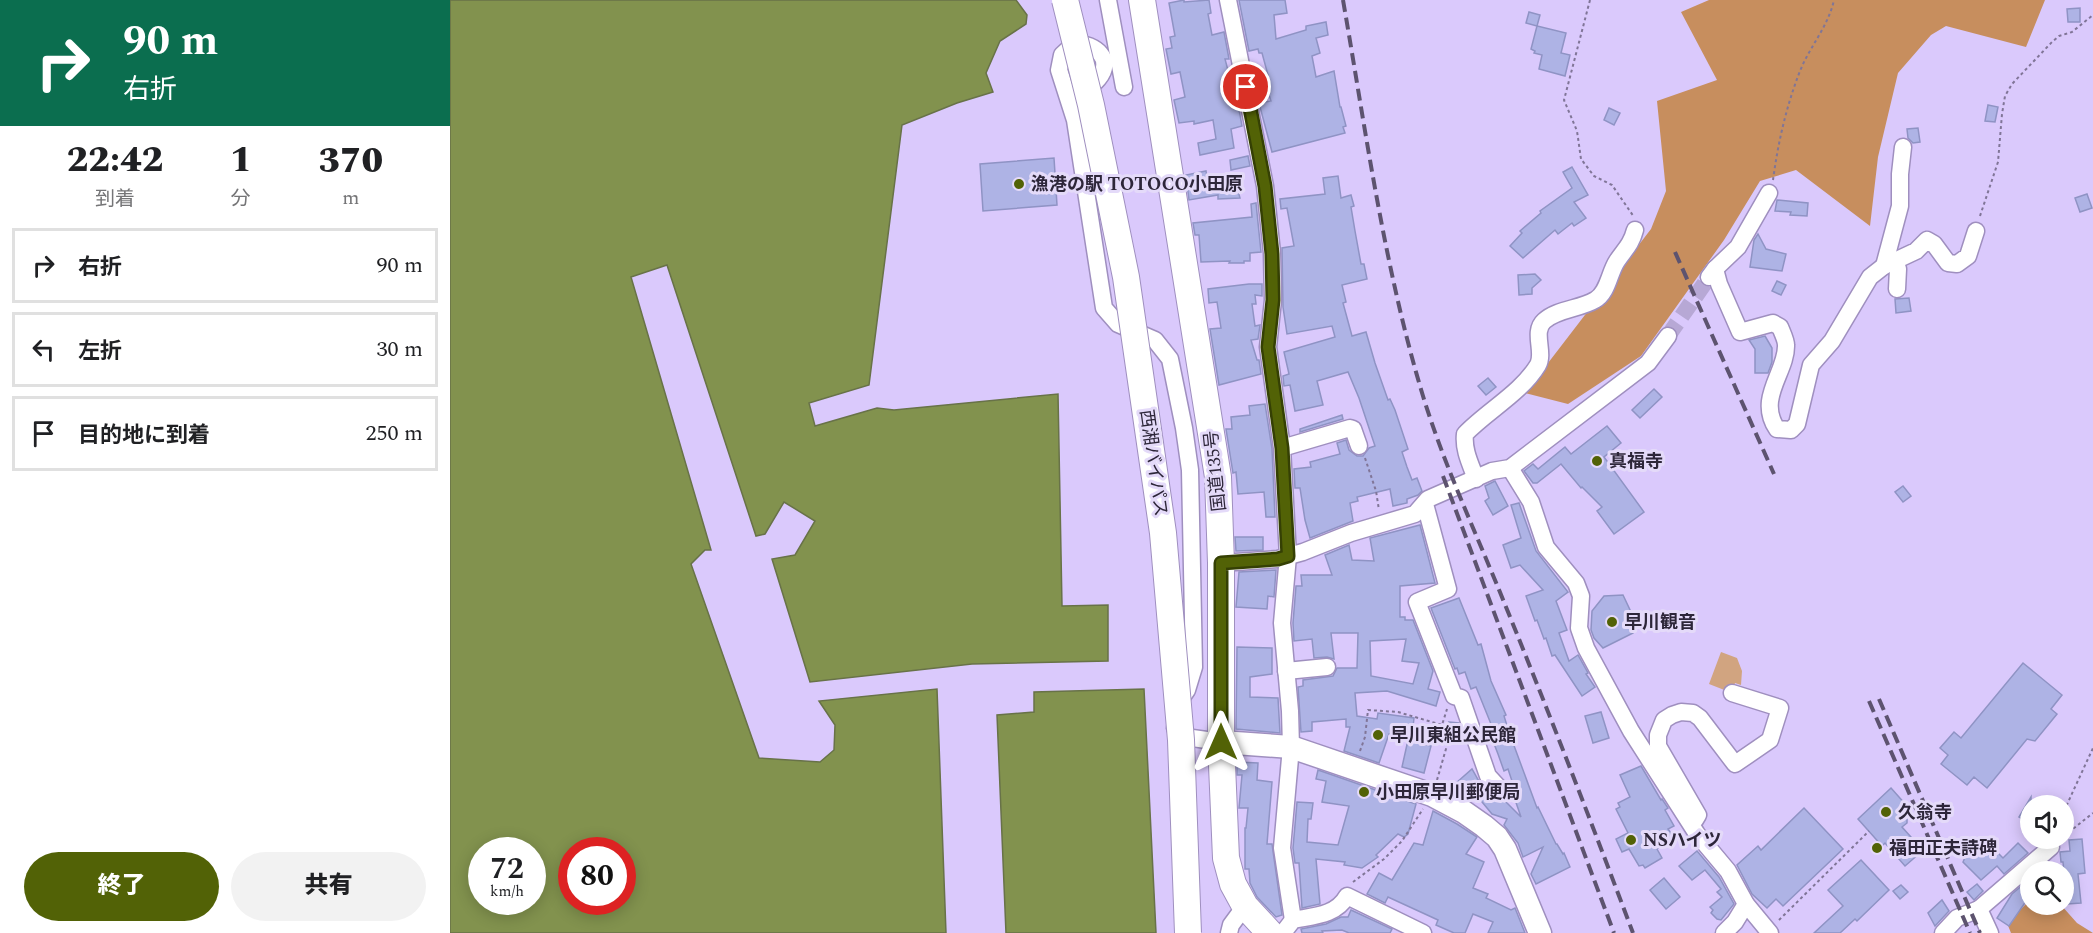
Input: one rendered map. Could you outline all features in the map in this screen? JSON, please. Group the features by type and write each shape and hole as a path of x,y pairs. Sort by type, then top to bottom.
{"highway":[{"name":"西湘バイパス","path":"1059,0 1083,97 1118,269 1157,534 1173,732 1180,933"},
{"name":"西湘バイパス","path":"1065,0 1091,105 1126,277 1163,533 1181,740 1188,933"},
{"name":"国道135号","path":"1142,0 1218,477 1221,563 1221,742 1226,858 1233,884 1245,906 1270,933"}],"main road":[{"path":"1221,742 1291,747 1432,795 1464,812 1497,837 1505,849 1540,933"}],"street":[{"path":"1108,0 1124,87"},
{"path":"1228,0 1265,186 1272,254 1273,300 1268,347 1282,448 1288,556 1282,623 1291,747 1282,848 1288,927 1334,910 1347,896 1423,933"},
{"path":"1075,120 1104,308 1118,324 1155,340 1170,359 1185,428 1190,470 1194,667 1187,690 1173,710 1175,728 1185,737 1221,742"},
{"path":"1889,263 1900,206 1900,174 1904,147"},
{"path":"1769,193 1738,246 1712,273 1740,332 1773,322 1780,327 1786,346 1772,392 1772,422 1777,429 1791,430 1797,424 1811,365 1832,341 1870,276 1889,263 1916,251 1927,240 1934,244 1948,263 1957,264 1968,256 1976,231"},
{"path":"1476,479 1467,454 1465,434 1521,386 1533,372 1541,354 1539,335 1540,327 1545,321 1576,306 1596,300 1602,294 1616,262 1632,243 1635,230"},
{"path":"1889,263 1898,269 1897,289"},
{"path":"1221,563 1278,559 1288,556 1351,533 1415,514 1428,499 1492,471 1510,468 1648,363 1668,336"},
{"path":"1282,448 1350,428 1353,429 1359,446"},
{"path":"1510,468 1531,502 1546,547 1576,583 1581,596 1578,628 1586,648 1631,731 1692,826 1728,871 1746,904 1769,932"},
{"path":"1425,504 1448,589 1418,602 1455,696 1461,698 1488,776 1500,789"},
{"path":"1286,671 1327,667"},
{"path":"1692,826 1698,815 1658,746 1659,727 1672,715 1682,712 1693,714 1706,723 1735,765 1770,740 1780,708 1732,693"},
{"path":"1943,933 1957,918 1979,909 2049,849"},
{"path":"1724,933 1735,922 1746,904"},
{"path":"1229,933 1231,925 1245,906"},
{"path":"1979,909 1990,933"}],"path":[{"path":"1590,0 1564,100 1577,130 1581,159 1594,176 1612,185 1634,215 1635,230"},
{"path":"1769,193 1784,116 1800,72 1828,20 1834,0"},
{"path":"1976,231 1998,162 2005,96 2012,84 2052,42 2059,36 2072,32 2093,15"},
{"path":"1359,446 1361,446 1376,491 1381,525"},
{"path":"1442,725 1445,712 1455,696"},
{"path":"1347,896 1354,880 1384,859 1402,841 1432,795 1450,735 1442,725 1398,712 1368,710 1365,737 1353,767"},
{"path":"2071,795 2093,748"},
{"path":"2074,828 2093,813"},
{"path":"1769,932 1869,831"}],"shaded area":[{"path":"450,0 1016,0 1027,15 1026,24 1000,41 986,73 993,92 957,103 902,125 869,385 809,403 815,426 877,408 894,410 1058,394 1062,606 1108,605 1108,661 972,664 810,682 772,559 795,555 815,521 784,502 765,534 756,536 667,265 631,277 711,550 705,550 691,564 759,758 820,762 834,750 835,725 819,701 937,689 946,933 450,933"},
{"path":"1709,0 2045,0 2026,47 1946,26 1931,35 1898,73 1878,157 1870,226 1796,170 1760,181 1724,240 1641,356 1568,404 1525,393 1651,229 1666,191 1657,101 1717,80 1681,12"},
{"path":"1721,652 1737,658 1742,671 1741,685 1735,683 1732,693 1709,684"},
{"path":"1144,689 1156,933 1006,933 997,715 1034,712 1034,692"},
{"path":"2020,910 2020,915 2070,915 2077,923 2093,933 2011,933 2007,923"}],"building":[{"path":"1184,0 1184,2 1209,0 1211,13 1208,14 1212,35 1224,32 1229,59 1225,59 1231,82 1234,82 1242,126 1231,129 1234,148 1200,155 1198,143 1216,139 1213,120 1194,124 1194,121 1179,123 1174,100 1185,97 1180,72 1171,74 1166,49 1172,48 1170,37 1175,36 1169,3"},
{"path":"1239,0 1285,0 1287,13 1274,15 1276,39 1306,30 1306,26 1326,22 1328,35 1316,38 1320,53 1312,56 1316,77 1334,71 1340,107 1346,126 1343,127 1345,133 1272,152 1259,103 1271,101 1263,77 1268,75 1262,53 1259,53 1258,49 1249,51"},
{"path":"2080,8 2080,22 2068,22 2067,9"},
{"path":"1529,12 1540,15 1537,26 1526,23"},
{"path":"1537,26 1566,33 1561,53 1570,55 1565,76 1539,69 1542,55 1534,53 1535,51 1531,49"},
{"path":"1988,105 1998,107 1995,122 1985,121"},
{"path":"1609,108 1620,113 1614,125 1604,120"},
{"path":"1918,128 1920,142 1913,143 1908,138 1907,129"},
{"path":"1248,156 1250,166 1231,170 1230,160"},
{"name":"漁港の駅 TOTOCO小田原","path":"1054,158 1057,205 983,211 980,164"},
{"path":"1572,167 1588,195 1574,202 1586,218 1574,226 1572,223 1558,234 1555,230 1523,258 1510,246 1522,233 1520,231 1541,213 1540,211 1572,188 1563,172"},
{"path":"1206,171 1208,183 1234,176 1240,198 1218,199 1218,195 1189,200 1186,175"},
{"path":"1338,176 1341,198 1351,195 1361,264 1364,264 1367,279 1342,285 1346,302 1343,303 1352,336 1366,332 1388,400 1390,399 1395,410 1408,449 1402,452 1407,467 1412,480 1417,478 1422,491 1407,499 1407,503 1393,506 1390,489 1357,497 1358,501 1350,503 1353,521 1310,538 1300,488 1295,488 1294,469 1311,467 1310,462 1340,454 1337,443 1346,440 1349,450 1357,456 1363,456 1369,448 1375,446 1348,372 1317,381 1323,405 1295,411 1290,385 1284,386 1283,376 1289,374 1284,352 1335,337 1332,326 1287,334 1283,307 1282,248 1294,246 1287,208 1281,209 1280,199 1325,194 1323,178"},
{"path":"2087,194 2092,208 2080,212 2075,198"},
{"path":"1777,200 1808,203 1807,216 1775,211"},
{"path":"1256,203 1261,252 1250,253 1250,261 1244,261 1244,263 1201,262 1199,235 1195,235 1193,223 1252,217 1251,204"},
{"path":"1758,234 1766,249 1786,254 1782,271 1750,267 1754,240"},
{"path":"1535,274 1541,280 1532,288 1532,294 1519,295 1518,275"},
{"path":"1777,281 1786,285 1781,295 1772,291"},
{"path":"1262,284 1262,296 1255,295 1256,304 1252,304 1255,326 1260,325 1258,339 1251,340 1257,360 1259,360 1261,374 1219,385 1210,329 1221,328 1217,302 1209,303 1208,289"},
{"path":"1909,298 1911,311 1896,313 1895,299"},
{"path":"1765,336 1772,348 1772,362 1768,373 1755,373 1755,349 1749,340"},
{"path":"1488,378 1496,387 1486,395 1478,386"},
{"path":"1654,389 1662,397 1640,418 1632,410"},
{"path":"1265,404 1272,449 1275,517 1266,517 1264,492 1238,494 1236,472 1233,473 1226,429 1232,429 1231,417 1250,415 1249,406"},
{"path":"1342,415 1343,419 1300,432 1300,429"},
{"path":"1607,426 1621,443 1604,457 1644,512 1614,534 1597,511 1602,507 1581,488 1561,464 1537,483 1533,483 1524,471 1533,464 1538,469 1565,447 1571,454"},
{"path":"1495,481 1508,506 1493,515 1485,501 1489,498 1485,486"},
{"path":"1903,486 1911,496 1903,502 1895,492"},
{"path":"1519,503 1536,551 1568,592 1556,601 1567,630 1559,633 1569,661 1578,655 1588,673 1586,674 1595,687 1582,696 1555,655 1552,656 1546,638 1544,639 1537,620 1535,621 1526,596 1543,590 1520,565 1511,568 1503,545 1521,538 1511,505"},
{"path":"1420,525 1435,583 1400,586 1400,617 1413,620 1433,671 1428,689 1440,692 1436,706 1387,691 1355,693 1357,716 1377,719 1378,713 1414,718 1412,736 1389,734 1379,763 1344,751 1350,727 1346,727 1346,719 1312,722 1312,731 1301,732 1298,687 1303,686 1303,680 1333,676 1337,668 1357,668 1358,633 1331,633 1334,659 1314,658 1312,639 1294,641 1293,623 1296,586 1302,586 1301,575 1332,575 1325,555 1349,545 1352,560 1374,561 1370,538","holes":["1406,639 1402,661 1419,663 1413,684 1371,676 1370,641"]},
{"path":"1235,537 1263,537 1263,550 1236,551"},
{"path":"1276,570 1274,597 1268,596 1267,609 1236,607 1239,572"},
{"name":"早川観音","path":"1623,595 1631,612 1633,633 1603,648 1594,638 1591,630 1592,611 1604,596"},
{"path":"1459,598 1478,645 1481,644 1491,681 1506,715 1504,716 1509,732 1537,808 1570,867 1536,884 1531,874 1543,847 1523,857 1518,843 1504,825 1507,819 1492,814 1473,791 1467,796 1456,783 1472,769 1480,783 1492,796 1503,799 1521,817 1512,791 1515,790 1508,769 1504,771 1493,741 1495,740 1491,724 1476,687 1471,689 1465,672 1459,674 1457,668 1455,669 1431,608"},
{"path":"1237,647 1272,648 1272,674 1250,677 1250,697 1278,698 1280,733 1236,729"},
{"path":"2023,663 2062,695 2051,709 2057,714 2035,741 2027,739 1987,788 1974,777 1967,785 1941,764 1948,755 1940,748 1954,732 1961,738"},
{"path":"1601,712 1609,738 1593,743 1585,716"},
{"path":"1449,722 1459,723 1465,741 1457,740"},
{"path":"1408,740 1431,746 1424,773 1402,767"},
{"path":"1237,762 1258,763 1257,780 1272,782 1267,844 1272,844 1282,915 1276,917 1257,897 1250,883 1249,869 1245,869 1245,828 1248,808 1239,808 1242,775 1237,775"},
{"path":"1641,766 1668,808 1665,810 1674,826 1668,829 1673,836 1657,849 1662,858 1645,868 1643,865 1639,866 1629,849 1622,852 1616,839 1628,833 1616,809 1620,807 1618,803 1630,797 1620,775"},
{"path":"1318,770 1416,804 1408,834 1404,837 1398,834 1376,855 1378,857 1362,868 1344,865 1345,862 1316,859 1320,904 1302,908 1299,863 1295,863 1293,848 1297,802 1313,803 1311,819 1308,819 1307,842 1338,845 1349,806 1322,802 1326,781 1316,779"},
{"name":"久翁寺","path":"1891,788 1907,806 1907,823 1902,827 1920,847 1917,849 1920,853 1905,866 1885,843 1882,846 1858,819"},
{"path":"1804,808 1843,849 1783,906 1776,899 1767,908 1752,894 1737,865 1758,846 1761,850"},
{"path":"1433,811 1477,837 1466,854 1484,862 1473,888 1488,894 1486,898 1511,910 1515,908 1525,933 1488,933 1493,922 1473,914 1465,933 1454,933 1436,925 1438,920 1388,897 1385,903 1367,894 1379,873 1392,880 1414,843 1423,845"},
{"path":"2082,839 2085,873 2078,874 2081,903 2074,904 2074,861 2061,861 2060,852 2074,849 2074,840"},
{"path":"1978,841 1983,845 1987,842 2003,858 2018,843 2020,849 2028,853 2004,874 1997,866 1981,880 1963,862 1970,846"},
{"path":"1697,851 1719,877 1734,904 1721,920 1711,913 1713,910 1710,907 1722,897 1717,892 1721,889 1705,870 1692,880 1679,866"},
{"path":"1861,860 1889,890 1857,921 1855,919 1840,933 1814,933 1843,906 1828,890"},
{"path":"1664,878 1680,897 1666,909 1650,890"},
{"path":"1977,884 1983,891 1974,900 1967,892"},
{"path":"1901,885 1908,892 1900,899 1893,891"},
{"path":"2020,887 2020,910 2009,926 1997,918 2012,894"},
{"path":"1942,900 1949,911 1935,926 1928,913"},
{"path":"1351,910 1392,929 1390,933 1349,933 1342,930 1302,933 1301,929 1348,917"}],"tunnel":[{"path":"1668,336 1709,277"}],"railway":[{"path":"1343,0 1387,249 1397,298 1423,396 1452,476 1539,688 1633,933"},
{"path":"1675,252 1774,474"},
{"path":"1443,476 1614,933"},
{"path":"1879,699 1980,933"},
{"path":"1869,701 1970,933"}],"place":[{"name":"漁港の駅 TOTOCO小田原","path":"1019,184"},
{"name":"真福寺","path":"1597,461"},
{"name":"早川観音","path":"1612,622"},
{"name":"早川東組公民館","path":"1378,735"},
{"name":"小田原早川郵便局","path":"1364,792"},
{"name":"久翁寺","path":"1886,812"},
{"name":"NSハイツ","path":"1631,840"},
{"name":"福田正夫詩碑","path":"1877,848"}],"route":[{"path":"1221,742 1221,563 1278,559 1288,556 1282,448 1268,347 1273,300 1272,254 1265,186 1246,87"}]}
